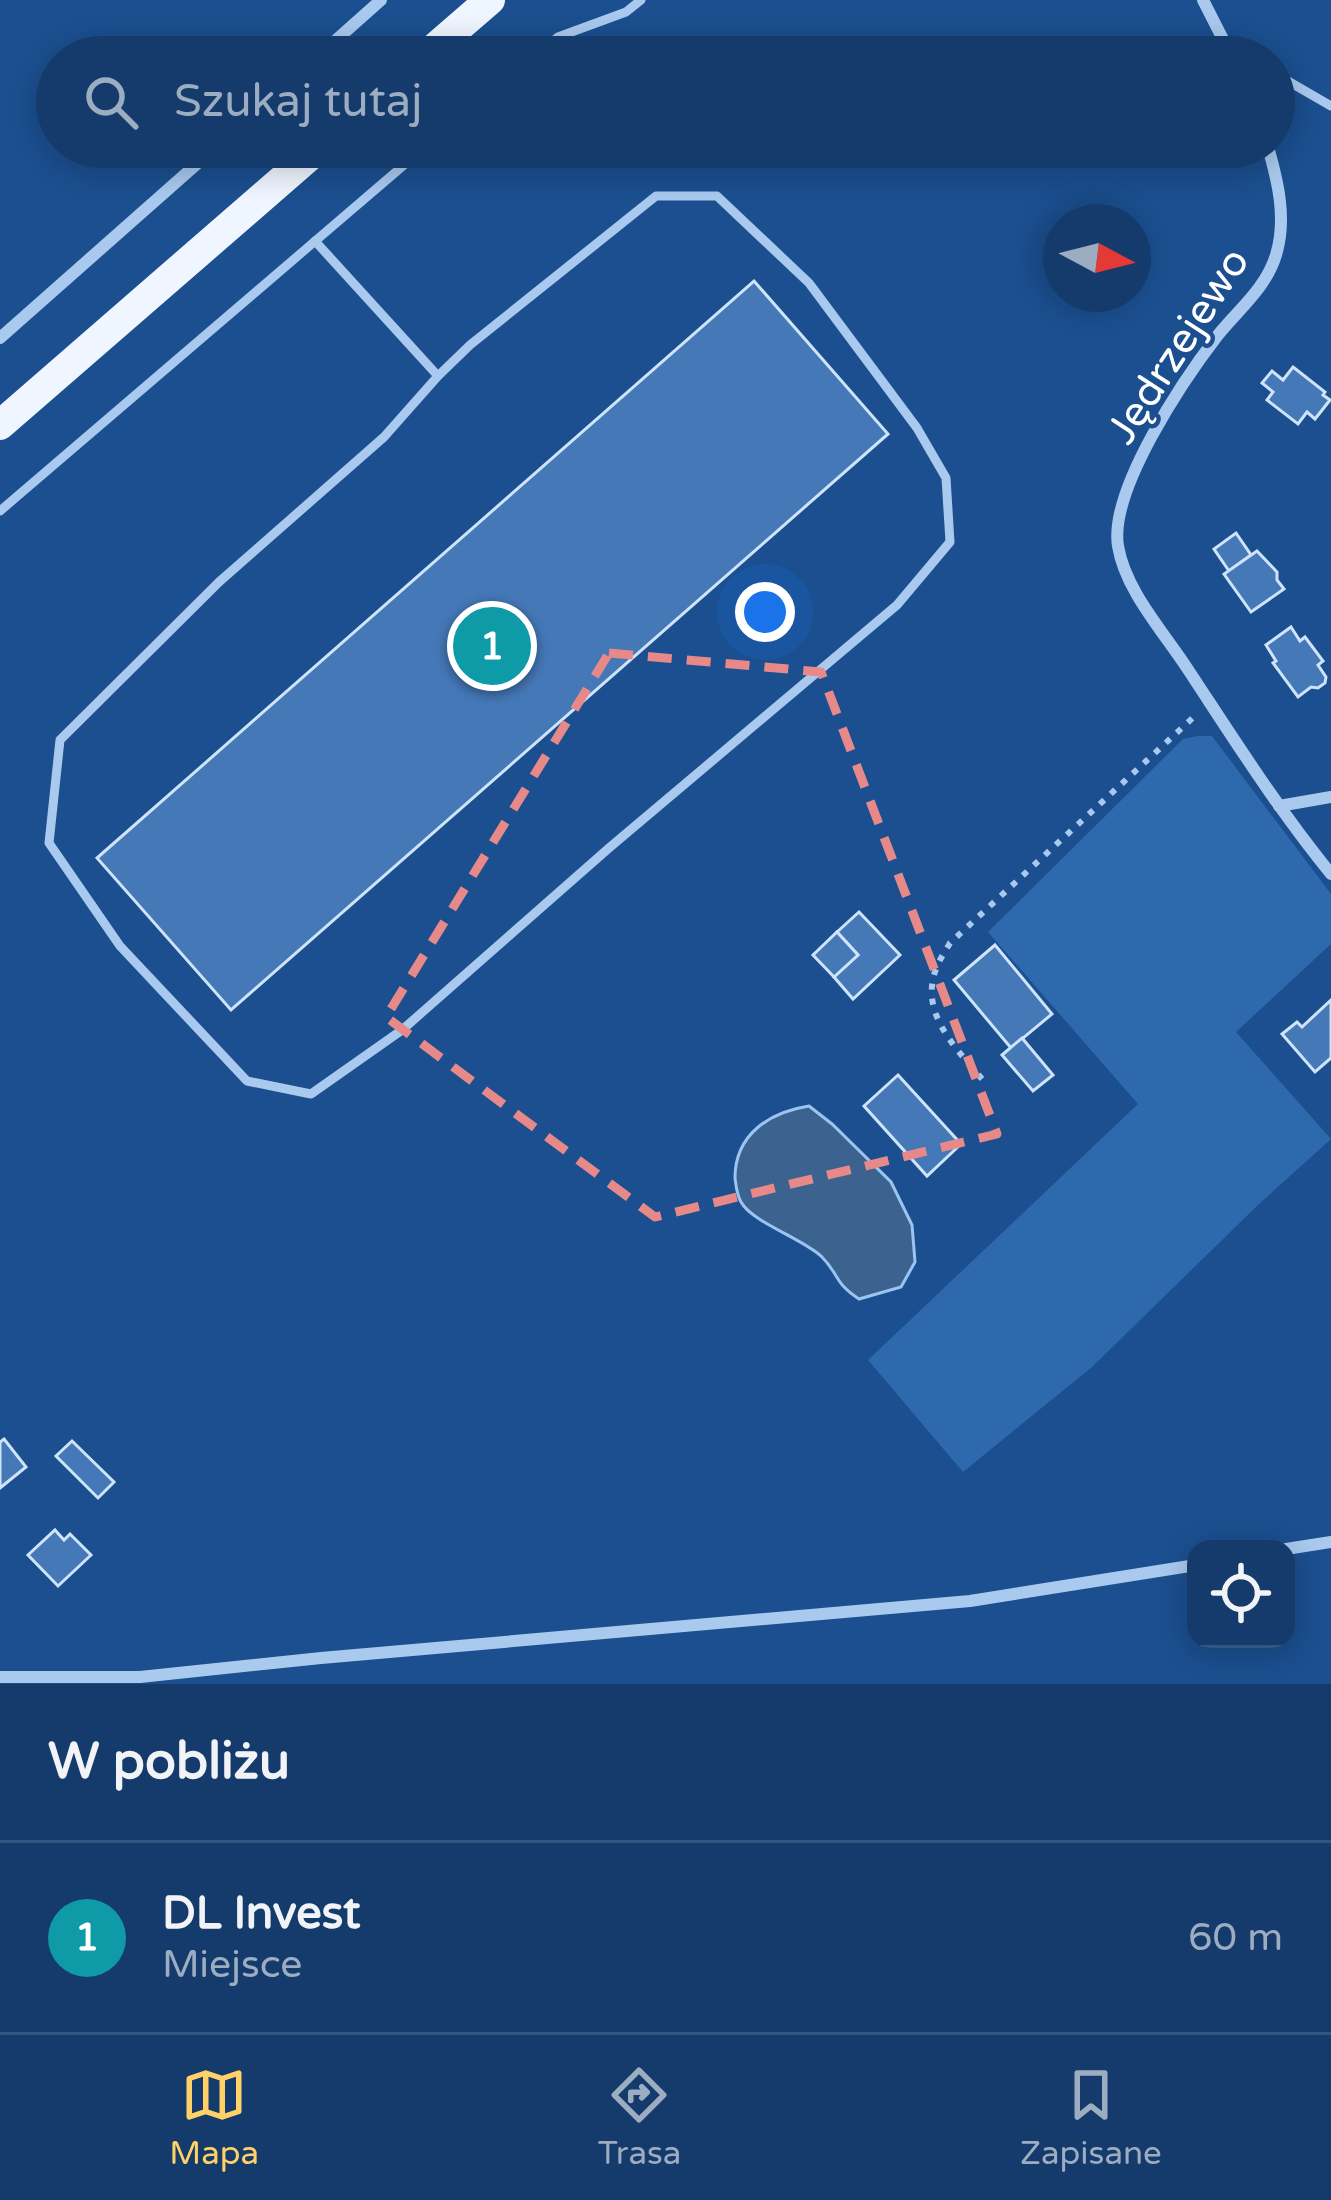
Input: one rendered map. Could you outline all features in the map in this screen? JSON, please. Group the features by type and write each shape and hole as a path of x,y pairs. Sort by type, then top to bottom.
{"main road":[{"path":"448,36 490,0"},
{"path":"0,425 296,168"}],"street":[{"path":"341,36 381,0"},
{"path":"1203,0 1222,36"},
{"path":"0,338 192,168"},
{"name":"Jędrzejewo","path":"1273,168 1280,196 1275,258 1261,287 1200,359 1154,433 1130,481 1118,534 1136,590 1279,806 1331,874"},
{"path":"1279,806 1331,796"},
{"path":"1295,1548 1331,1542"},
{"path":"0,1678 140,1677 926,1605 1187,1566"}],"lane":[{"path":"561,36 626,12 641,0"},
{"path":"1295,85 1331,106"},
{"path":"0,511 400,168"},
{"path":"656,196 717,196 808,283 917,428 946,478 950,542 897,605 402,1030 311,1094 247,1081 120,946 49,843 60,740 219,582 384,437 437,376 656,196"},
{"path":"315,241 437,376"}],"path":[{"path":"982,1079 944,1034 931,1002 934,972 950,943 1210,703"}],"highlighted area":[{"path":"609,653 821,672 997,1134 655,1217 386,1017"}],"shaded area":[{"path":"1212,736 1331,894 1331,944 1236,1032 1331,1139 1092,1367 963,1472 868,1360 1138,1104 988,932 1183,739"},
{"path":"809,1106 891,1182 912,1225 915,1262 901,1287 859,1299 814,1251 759,1219 741,1202 735,1178 748,1137 768,1120"}],"building":[{"path":"754,281 888,434 231,1010 97,858"},
{"path":"1293,367 1330,400 1315,419 1307,412 1298,424 1267,400 1273,392 1262,383 1272,371 1283,380"},
{"path":"1236,533 1251,555 1229,571 1214,549"},
{"path":"1257,551 1277,572 1284,589 1251,612 1224,574"},
{"path":"1291,627 1323,661 1318,665 1326,677 1318,688 1311,687 1298,697 1266,645"},
{"path":"859,912 900,955 853,999 834,977 858,955 837,932"},
{"path":"837,932 858,955 834,977 813,955"},
{"path":"995,945 1052,1014 1011,1048 954,980"},
{"path":"1331,1000 1331,1058 1315,1072 1282,1034 1297,1022 1302,1027"},
{"path":"1022,1038 1053,1075 1033,1091 1002,1055"},
{"path":"898,1075 961,1144 927,1176 864,1106"},
{"path":"4,1439 26,1467 0,1488 0,1442"},
{"path":"72,1441 114,1482 98,1498 56,1456"},
{"path":"55,1530 64,1540 70,1534 91,1555 58,1586 28,1555"}],"place":[{"name":"DL Invest","path":"492,646"}]}
